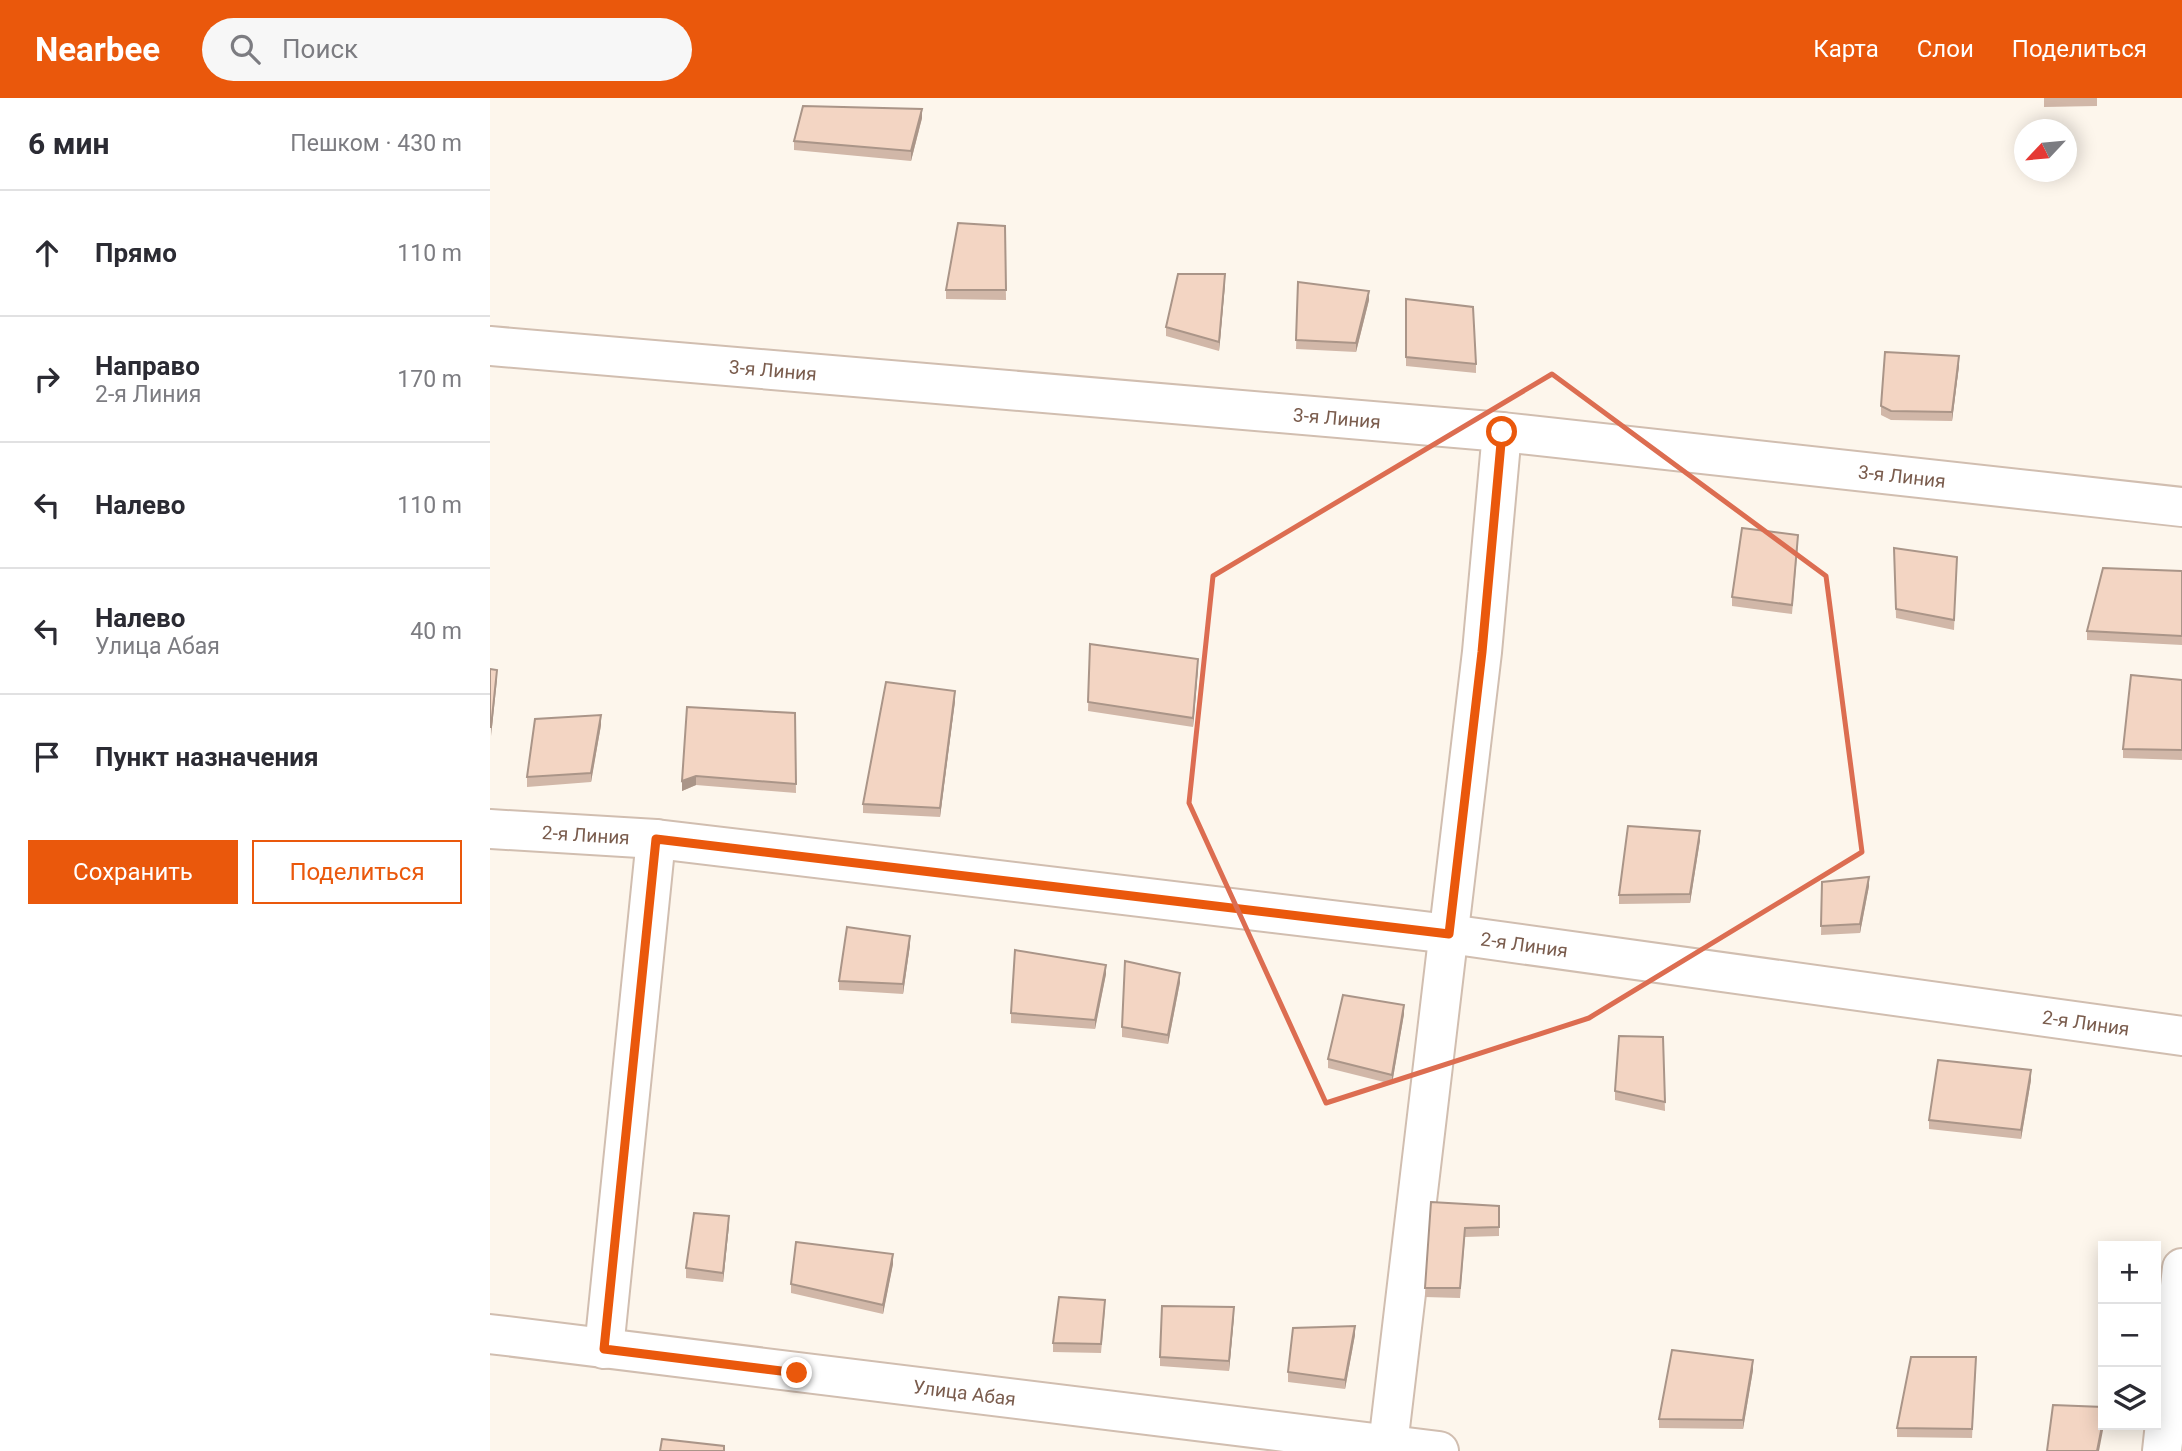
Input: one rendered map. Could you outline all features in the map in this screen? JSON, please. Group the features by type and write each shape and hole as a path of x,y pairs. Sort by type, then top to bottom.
{"street":[{"name":"3-я Линия","path":"490,346 1502,432 2182,507"},
{"path":"1388,1445 1482,652 1502,432"},
{"name":"2-я Линия","path":"490,829 656,839 1449,934 2182,1036"},
{"path":"604,1349 656,839"},
{"path":"2162,1451 2182,1268"},
{"name":"Улица Абая","path":"490,1335 1439,1451"}],"highlighted area":[{"path":"1552,374 1826,576 1862,852 1589,1018 1326,1103 1189,803 1213,576"}],"building":[{"path":"803,106 922,109 911,151 794,141"},
{"path":"958,223 1005,226 1006,290 946,290"},
{"path":"1178,274 1225,274 1219,342 1166,327"},
{"path":"1298,282 1369,291 1356,343 1296,340"},
{"path":"1406,299 1473,307 1476,364 1406,357"},
{"path":"1885,352 1959,356 1952,412 1891,411 1881,406"},
{"path":"1742,528 1798,535 1792,605 1732,597"},
{"path":"1894,548 1957,557 1954,620 1896,609"},
{"path":"2103,568 2182,571 2182,636 2087,631"},
{"path":"1090,644 1198,659 1193,718 1088,702"},
{"path":"490,669 497,670 491,727 490,727"},
{"path":"2131,675 2182,680 2182,750 2123,749"},
{"path":"886,682 955,691 940,808 863,804"},
{"path":"687,707 795,713 796,784 696,776 682,781"},
{"path":"601,715 591,773 527,777 535,719"},
{"path":"1628,826 1700,831 1690,894 1619,895"},
{"path":"1869,877 1860,924 1821,926 1822,882"},
{"path":"847,927 910,936 903,984 839,981"},
{"path":"1015,950 1106,965 1095,1020 1011,1013"},
{"path":"1125,961 1180,973 1168,1035 1122,1027"},
{"path":"1343,995 1404,1005 1392,1075 1328,1059"},
{"path":"1619,1036 1663,1037 1665,1102 1615,1091"},
{"path":"1938,1060 2031,1070 2021,1130 1929,1120"},
{"path":"1431,1202 1499,1206 1499,1227 1465,1228 1460,1288 1425,1288"},
{"path":"694,1213 729,1216 723,1273 686,1268"},
{"path":"796,1242 893,1254 883,1305 791,1284"},
{"path":"1059,1297 1105,1300 1101,1344 1053,1343"},
{"path":"1162,1306 1234,1307 1229,1361 1160,1357"},
{"path":"1355,1326 1345,1380 1288,1372 1293,1328"},
{"path":"1672,1350 1753,1360 1743,1420 1659,1419"},
{"path":"1911,1357 1976,1357 1972,1429 1897,1428"},
{"path":"2053,1405 2098,1407 2098,1430 2101,1430 2097,1451 2047,1451"},
{"path":"662,1439 724,1446 724,1451 660,1451"}],"route":[{"path":"797,1373 604,1349 656,839 1449,934 1482,652 1502,432"}]}
